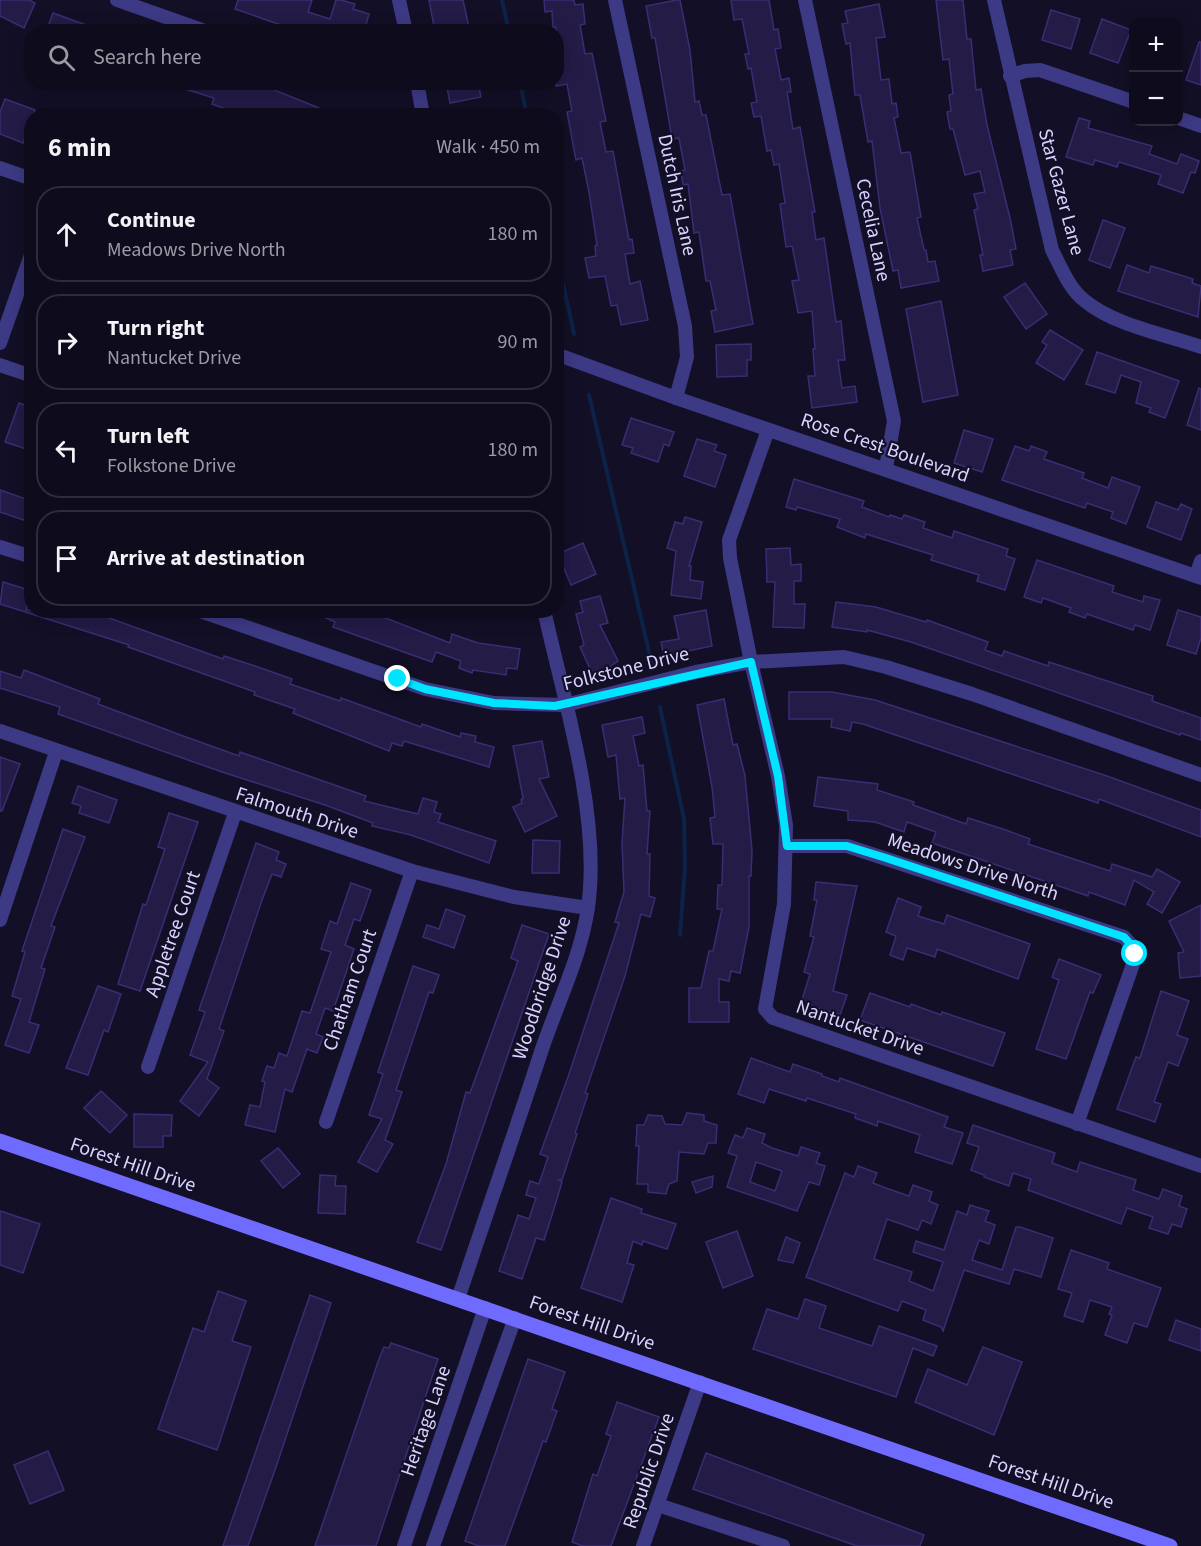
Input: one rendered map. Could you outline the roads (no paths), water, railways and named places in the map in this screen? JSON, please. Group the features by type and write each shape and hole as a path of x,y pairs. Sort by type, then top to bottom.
{"main road":[{"name":"Forest Hill Drive","path":"0,1141 1170,1546"}],"street":[{"path":"117,0 185,24"},
{"path":"399,0 404,24"},
{"name":"Dutch Iris Lane","path":"615,0 685,326 687,357 676,398"},
{"name":"Cecelia Lane","path":"805,0 894,421 886,468"},
{"name":"Star Gazer Lane","path":"994,0 1052,250 1065,276 1084,300 1113,317 1201,347"},
{"path":"1010,76 1025,71 1040,70 1129,100"},
{"path":"418,90 422,108"},
{"path":"1183,119 1201,126"},
{"path":"0,168 24,176"},
{"path":"0,343 24,275"},
{"name":"Rose Crest Boulevard","path":"564,357 768,430 886,468 1198,577"},
{"path":"0,365 24,373"},
{"name":"Nantucket Drive","path":"768,430 729,540 730,558 751,662 778,776 787,846 782,925 764,1004 773,1018 1201,1166"},
{"path":"0,547 24,554"},
{"path":"1198,577 1201,561"},
{"name":"Folkstone Drive","path":"220,618 425,689 494,703 565,705 696,672 751,662 844,657 886,667 1201,775"},
{"name":"Woodbridge Drive","path":"458,1299 543,1047 575,964 591,887 590,831 582,778 546,618"},
{"name":"Falmouth Drive","path":"0,731 235,813 412,871 514,897 588,908"},
{"path":"0,920 56,752"},
{"name":"Appletree Court","path":"148,1067 235,813"},
{"name":"Meadows Drive North","path":"787,846 847,846 1124,937 1135,949 1135,954 1077,1124"},
{"name":"Chatham Court","path":"326,1122 412,871"},
{"name":"Heritage Lane","path":"404,1546 485,1308"},
{"path":"433,1546 515,1318"},
{"name":"Republic Drive","path":"643,1546 700,1382"},
{"path":"657,1505 783,1546"}],"waterway":[{"path":"502,0 507,24"},
{"path":"522,90 525,108"},
{"path":"564,288 574,334"},
{"path":"589,395 653,669"},
{"path":"660,707 684,819 685,868 680,935"}]}
